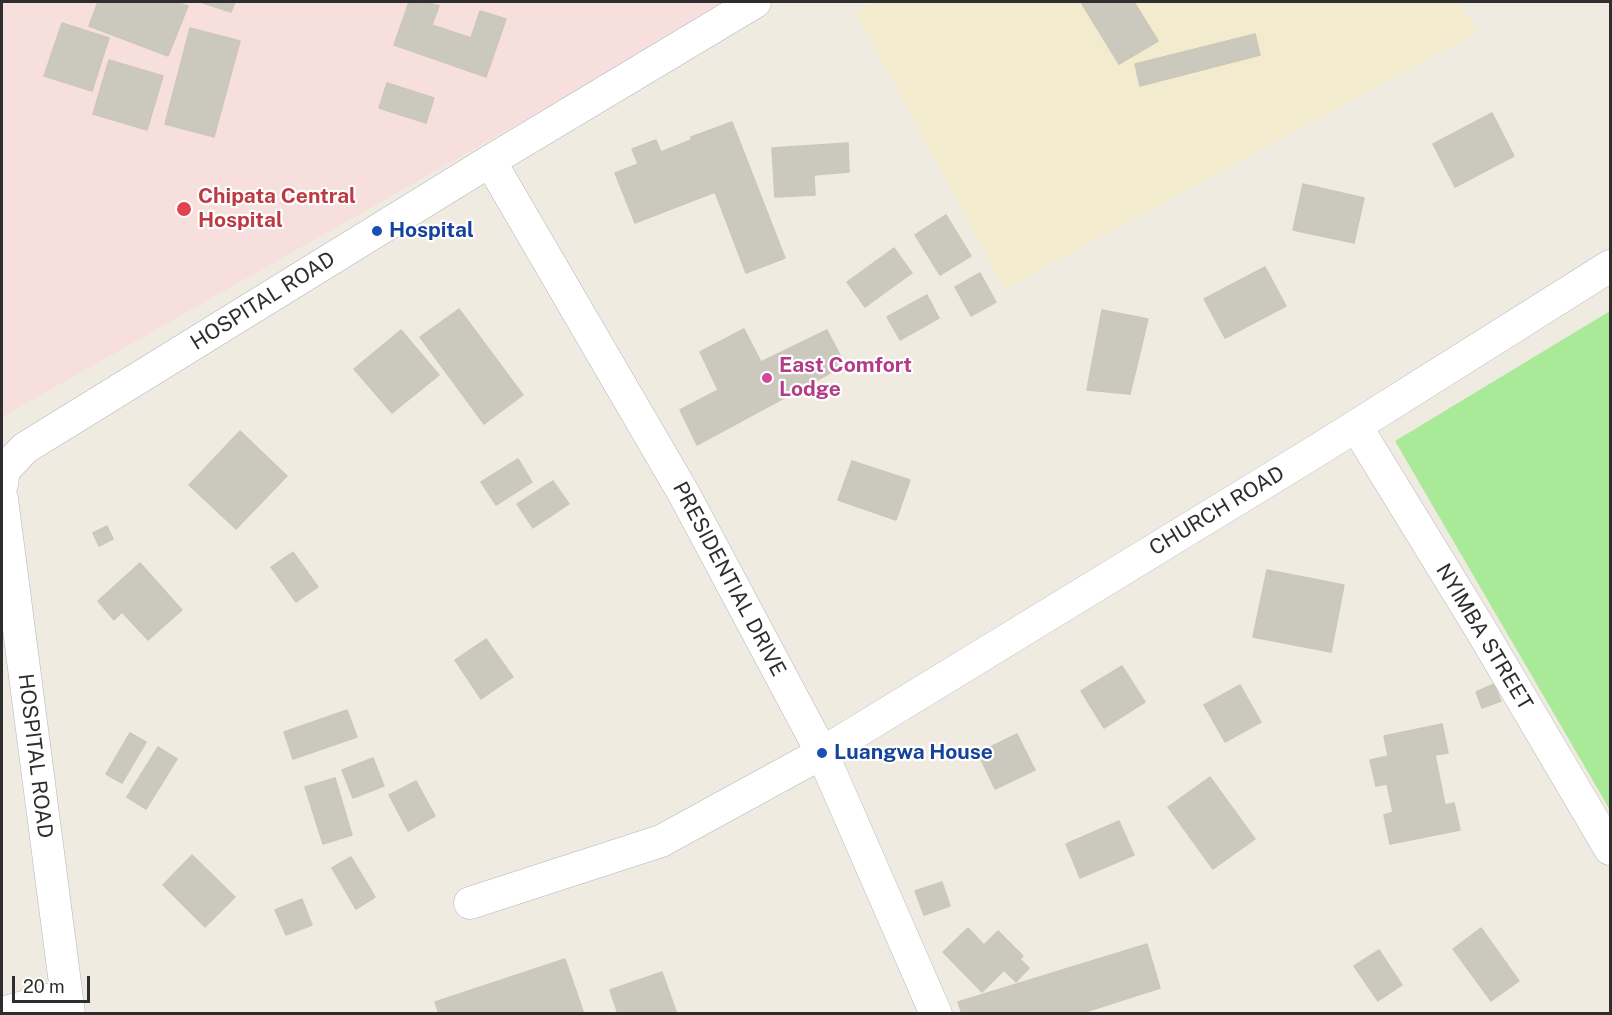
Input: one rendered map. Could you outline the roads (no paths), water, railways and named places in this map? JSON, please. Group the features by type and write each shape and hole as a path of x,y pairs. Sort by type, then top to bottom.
{"street":[{"name":"HOSPITAL ROAD","path":"2,484 4,470 25,448 490,161 755,2"},
{"name":"PRESIDENTIAL DRIVE","path":"490,161 684,494 822,753 936,1014"},
{"name":"CHURCH ROAD","path":"470,903 661,841 822,753 1356,426 1611,266"},
{"name":"NYIMBA STREET","path":"1356,426 1611,849"},
{"name":"HOSPITAL ROAD","path":"2,499 68,1004"},
{"path":"2,1012 68,1004"}],"place":[{"name":"Chipata Central Hospital","path":"184,209"},
{"name":"Hospital","path":"377,231"},
{"name":"East Comfort Lodge","path":"767,378"},
{"name":"Luangwa House","path":"822,753"}]}
